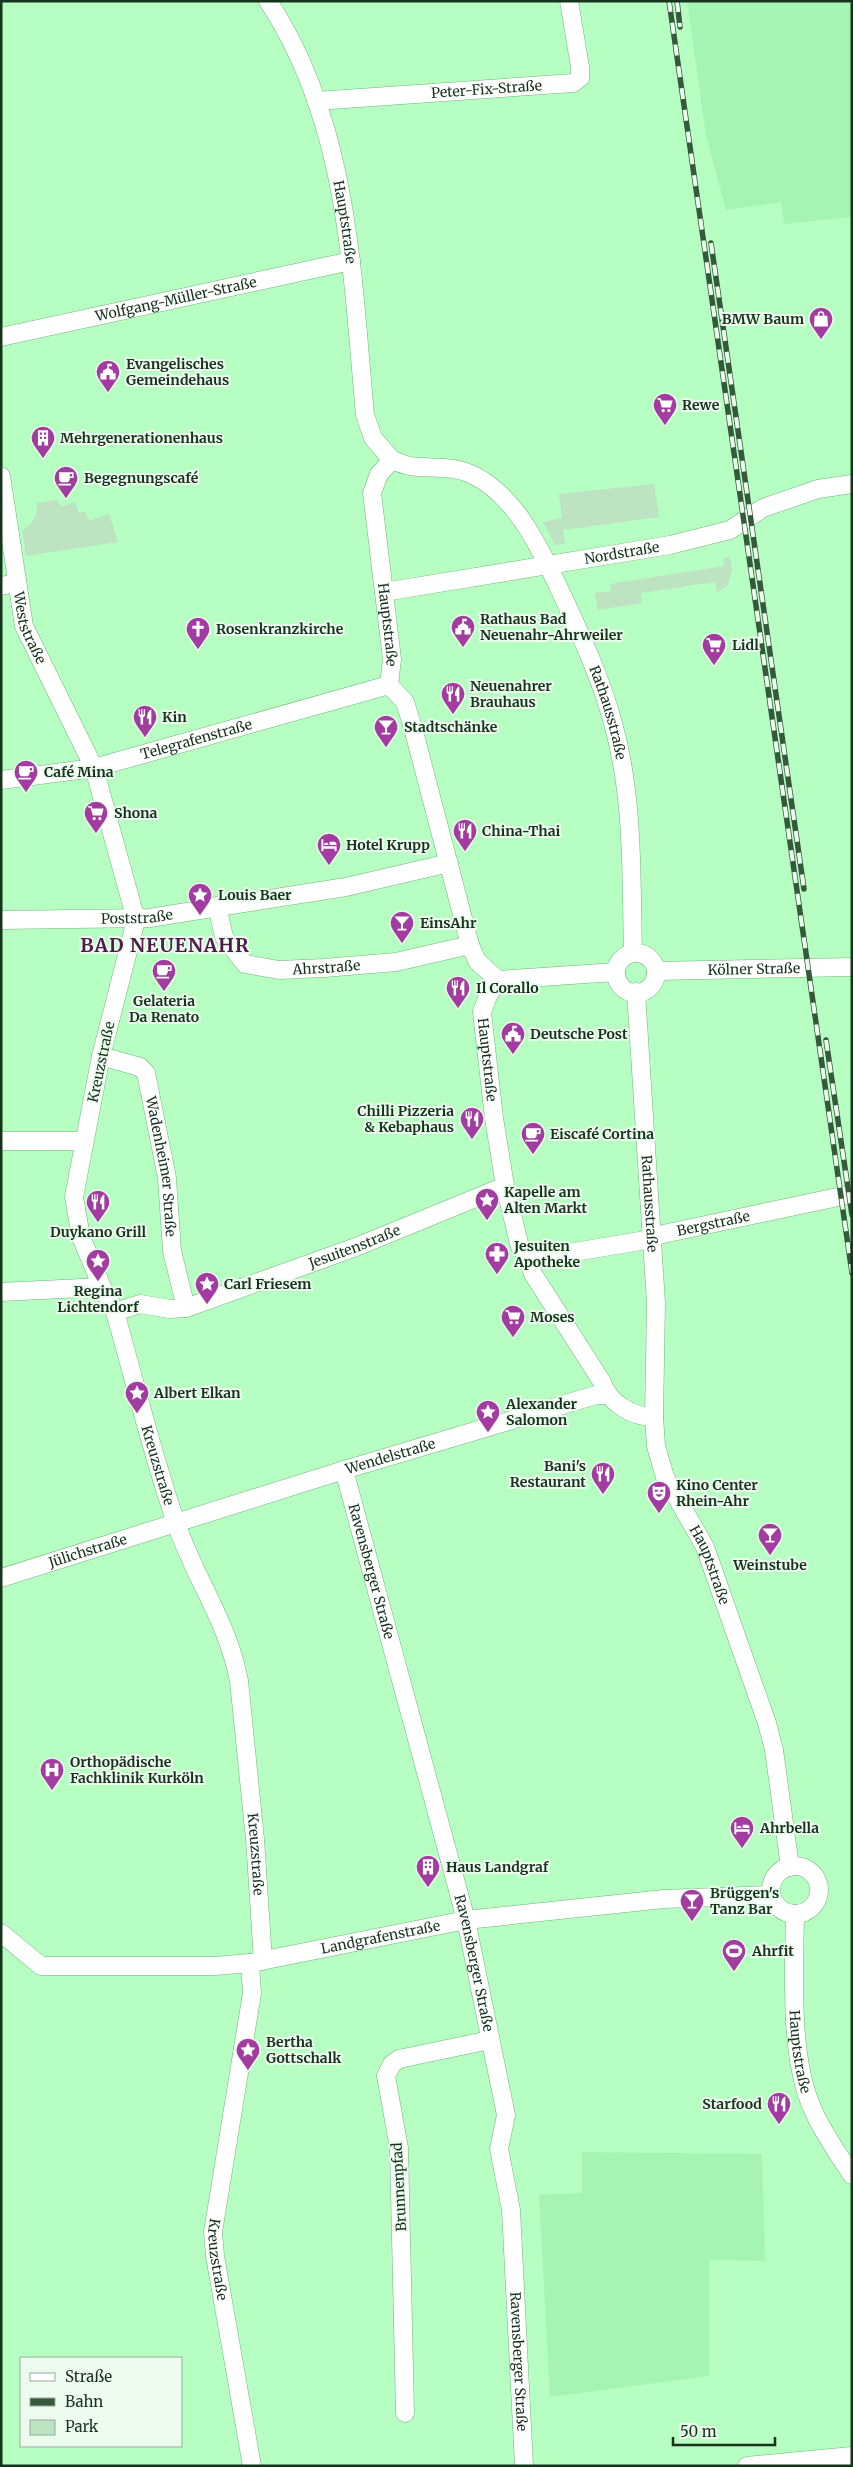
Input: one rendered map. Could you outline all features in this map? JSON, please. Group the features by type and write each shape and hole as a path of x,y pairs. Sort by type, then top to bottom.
{"street":[{"name":"Hauptstraße","path":"268,1 294,44 316,101 343,195 365,415 373,438 392,460 379,474 372,493 392,659 389,685 405,702 470,945 477,961 498,980 488,996 482,1012 494,1118 505,1186 524,1252 533,1274 602,1382 606,1395 632,1414 654,1417 654,1435 665,1477 706,1547 767,1723 774,1750 790,1867"},
{"name":"Peter-Fix-Straße","path":"316,101 573,83 580,78 580,67 569,1"},
{"name":"Wolfgang-Müller-Straße","path":"1,336 351,261"},
{"name":"Rathausstraße","path":"392,460 409,466 451,468 472,474 498,491 522,521 548,564 604,692 615,729 626,789 631,841 632,953"},
{"name":"Weststraße","path":"1,476 9,584 24,626 94,768"},
{"name":"Nordstraße","path":"384,592 670,545 730,530 762,508 818,489 852,484"},
{"name":"Telegrafenstraße","path":"1,780 94,768 389,685"},
{"path":"94,768 136,920"},
{"name":"Poststraße","path":"1,920 136,920 346,887 449,863"},
{"name":"Ahrstraße","path":"217,906 224,937 244,964 279,970 396,962 470,945"},
{"name":"Kreuzstraße","path":"136,920 120,976 102,1056 74,1197 81,1237 102,1287 115,1312 176,1522 194,1571 215,1607 234,1655 239,1681 255,1839 257,1962 213,2232 215,2256 252,2466"},
{"path":"632,953 648,957 656,971 652,984 647,989 636,992 623,987 618,981 616,972 619,962 632,953"},
{"name":"Kölner Straße","path":"656,971 852,967"},
{"path":"498,980 616,972"},
{"name":"Rathausstraße","path":"636,992 656,1304 654,1417"},
{"name":"Wadenheimer Straße","path":"102,1056 140,1067 146,1073 167,1178 172,1250 186,1308"},
{"path":"1,1140 84,1141"},
{"name":"Jesuitenstraße","path":"115,1312 140,1304 170,1309 186,1308 356,1247 505,1186"},
{"name":"Bergstraße","path":"524,1252 546,1258 651,1238 852,1194"},
{"path":"1,1292 102,1287"},
{"name":"Wendelstraße","path":"176,1522 596,1395 606,1395"},
{"name":"Ravensberger Straße","path":"344,1470 466,1920 506,2115 499,2149 511,2210 524,2466"},
{"name":"Jülichstraße","path":"1,1578 176,1522"},
{"path":"790,1867 809,1871 817,1882 818,1889 812,1906 805,1912 795,1914 785,1912 778,1907 771,1895 775,1876 781,1870 790,1867"},
{"name":"Landgrafenstraße","path":"1,1933 41,1966 215,1966 257,1962 466,1920 655,1900 771,1895"},
{"name":"Hauptstraße","path":"795,1914 793,1977 803,2080 813,2110 852,2175"},
{"name":"Brunnenpfad","path":"405,2413 399,2148 386,2076 392,2064 400,2059 490,2040"},
{"path":"747,2466 852,2456"}],"shaded area":[{"path":"687,1 852,1 852,217 784,224 781,202 726,210 706,136"},
{"path":"582,2152 762,2154 765,2261 709,2260 709,2376 550,2397 539,2195 582,2193"}],"green space":[{"path":"654,484 659,517 563,530 565,544 555,545 543,522 562,518 559,494"},
{"path":"58,500 61,507 75,502 79,513 85,511 89,521 109,514 118,542 26,556 22,530 34,519 37,503"},
{"path":"730,557 732,570 728,585 717,592 715,582 641,593 642,603 598,610 595,593 611,591 610,584 724,566 723,558"}],"railway":[{"path":"669,1 852,1273"},
{"path":"677,1 680,27"},
{"path":"711,243 804,889"},
{"path":"826,1040 852,1215"}],"place":[{"name":"BMW Baum","path":"821,340"},
{"name":"Evangelisches Gemeindehaus","path":"108,393"},
{"name":"Rewe","path":"665,426"},
{"name":"Mehrgenerationenhaus","path":"43,459"},
{"name":"Begegnungscafé","path":"66,499"},
{"name":"Rathaus Bad Neuenahr-Ahrweiler","path":"463,648"},
{"name":"Rosenkranzkirche","path":"198,650"},
{"name":"Lidl","path":"714,666"},
{"name":"Neuenahrer Brauhaus","path":"453,715"},
{"name":"Kin","path":"145,738"},
{"name":"Stadtschänke","path":"386,748"},
{"name":"Café Mina","path":"26,793"},
{"name":"Shona","path":"96,834"},
{"name":"China-Thai","path":"465,852"},
{"name":"Hotel Krupp","path":"329,866"},
{"name":"Louis Baer","path":"200,916"},
{"name":"EinsAhr","path":"402,944"},
{"name":"Gelateria Da Renato","path":"164,992"},
{"name":"Il Corallo","path":"458,1009"},
{"name":"Deutsche Post","path":"513,1055"},
{"name":"Chilli Pizzeria & Kebaphaus","path":"472,1140"},
{"name":"Eiscafé Cortina","path":"533,1155"},
{"name":"Kapelle am Alten Markt","path":"487,1221"},
{"name":"Duykano Grill","path":"98,1223"},
{"name":"Jesuiten Apotheke","path":"497,1275"},
{"name":"Regina Lichtendorf","path":"98,1282"},
{"name":"Carl Friesem","path":"207,1305"},
{"name":"Moses","path":"513,1338"},
{"name":"Albert Elkan","path":"137,1414"},
{"name":"Alexander Salomon","path":"488,1433"},
{"name":"Bani's Restaurant","path":"603,1495"},
{"name":"Kino Center Rhein-Ahr","path":"659,1514"},
{"name":"Weinstube","path":"770,1556"},
{"name":"Orthopädische Fachklinik Kurköln","path":"52,1791"},
{"name":"Ahrbella","path":"742,1849"},
{"name":"Haus Landgraf","path":"428,1888"},
{"name":"Brüggen's Tanz Bar","path":"692,1922"},
{"name":"Ahrfit","path":"734,1972"},
{"name":"Bertha Gottschalk","path":"248,2071"},
{"name":"Starfood","path":"779,2125"}],"district":[{"name":"BAD NEUENAHR","path":"165,945"}]}
